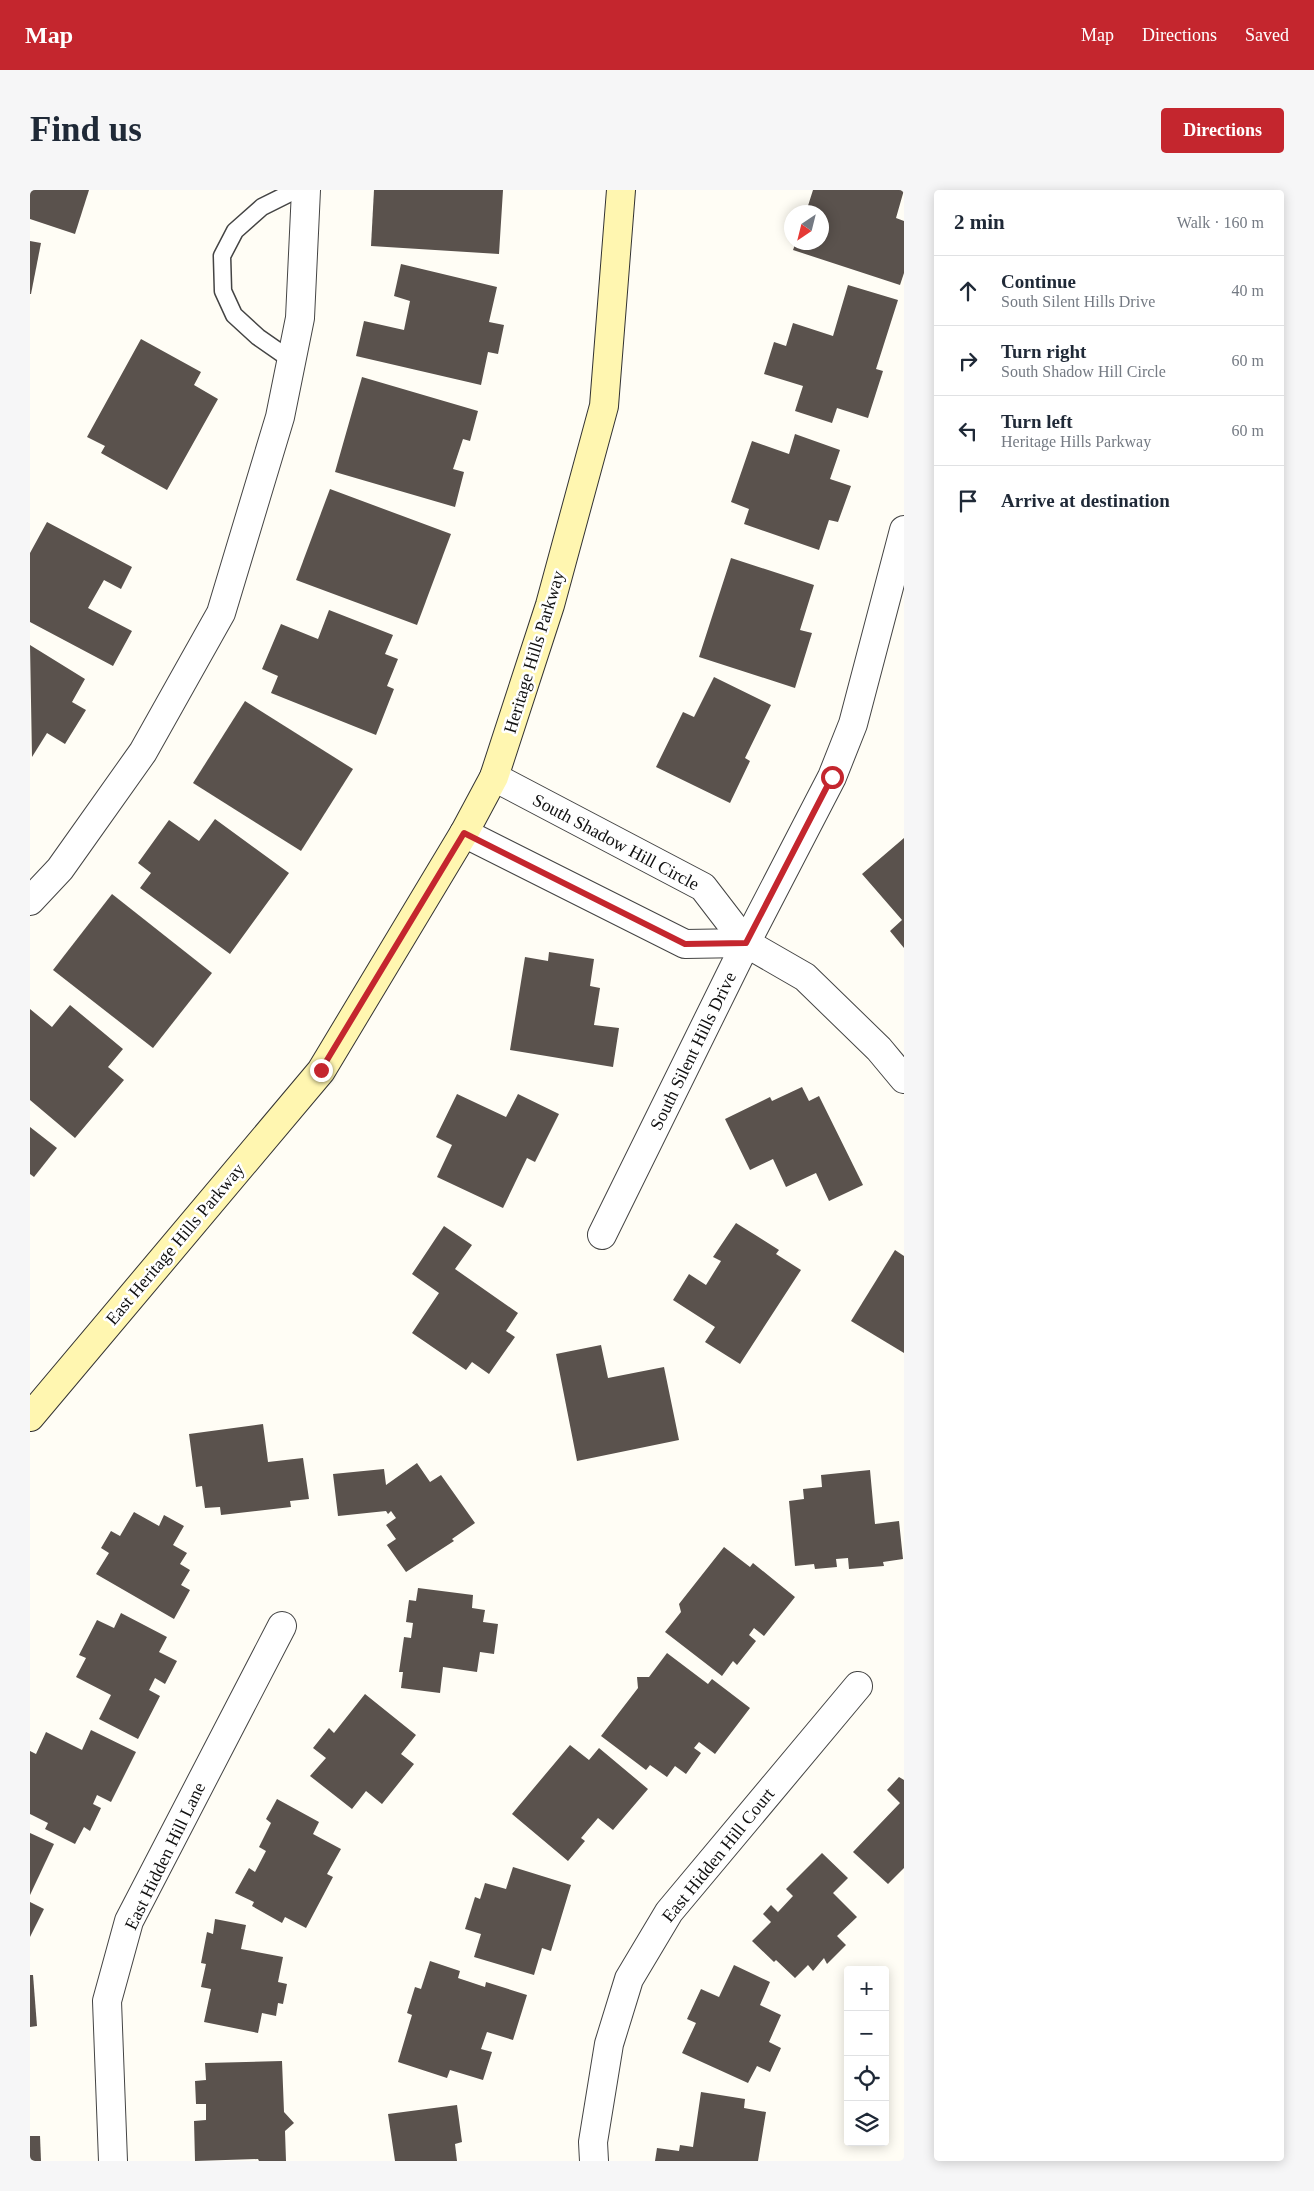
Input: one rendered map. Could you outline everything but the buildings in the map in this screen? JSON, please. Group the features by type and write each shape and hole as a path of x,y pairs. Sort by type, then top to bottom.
{"street":[{"path":"30,901 60,869 143,752 221,613 280,417 300,318 306,190"},
{"name":"Heritage Hills Parkway","path":"321,1070 464,833 494,777 550,605 604,406 622,190"},
{"name":"South Silent Hills Drive","path":"602,1235 746,943 832,777 853,724 904,530"},
{"name":"South Shadow Hill Circle","path":"494,777 703,887 746,943 806,977 879,1049 904,1079"},
{"path":"464,833 685,944 746,943"},
{"name":"East Heritage Hills Parkway","path":"30,1417 321,1070"},
{"name":"East Hidden Hill Lane","path":"113,2161 107,2001 129,1921 282,1626"},
{"name":"East Hidden Hill Court","path":"594,2161 593,2142 609,2044 629,1979 669,1912 858,1686"}],"lane":[{"path":"291,360 258,337 234,315 223,291 222,256 235,231 262,207 296,190"}],"route":[{"path":"321,1070 464,833 685,944 746,943 832,777"}]}
